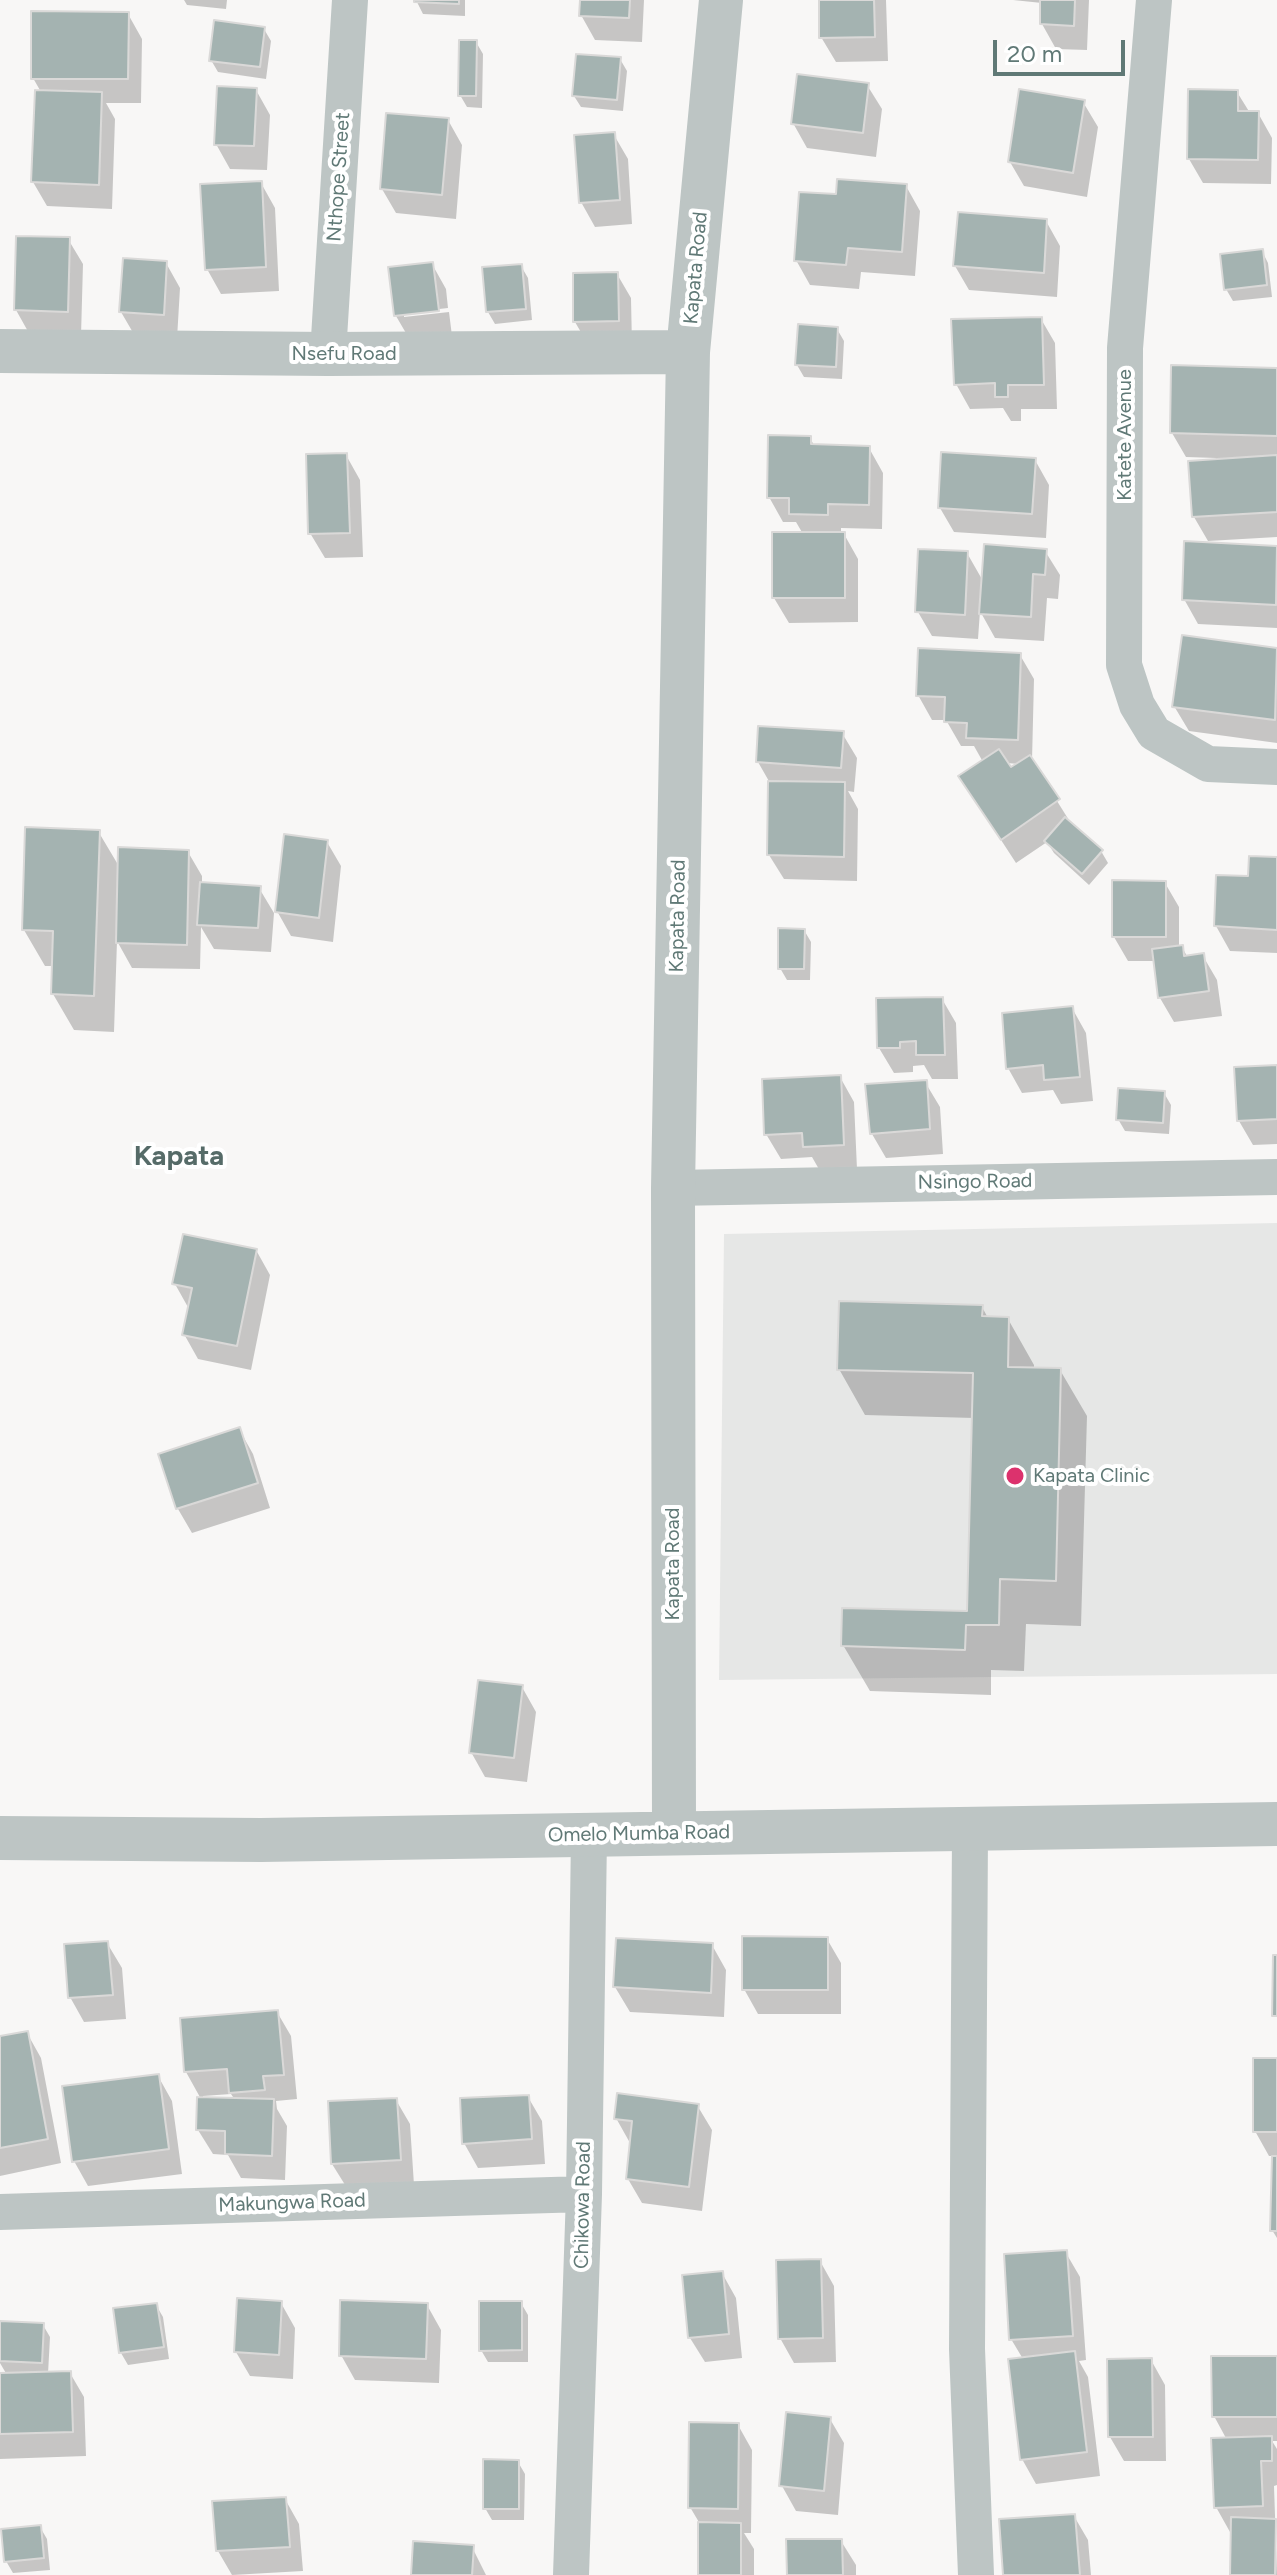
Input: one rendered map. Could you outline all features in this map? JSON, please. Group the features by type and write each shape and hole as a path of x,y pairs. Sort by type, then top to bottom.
{"street":[{"name":"Nthope Street","path":"328,354 350,0"},
{"name":"Kapata Road","path":"674,1833 673,1188 688,352 721,0"},
{"name":"Katete Avenue","path":"1154,0 1125,348 1124,665 1137,705 1154,733 1208,764 1277,767"},
{"name":"Nsefu Road","path":"0,351 328,354 688,352"},
{"name":"Nsingo Road","path":"673,1188 1277,1177"},
{"name":"Omelo Mumba Road","path":"0,1838 261,1840 1277,1824"},
{"path":"970,1830 967,2349 976,2575"},
{"name":"Chikowa Road","path":"571,2575 584,2194 589,1835"},
{"name":"Makungwa Road","path":"0,2212 584,2194"}],"shaded area":[{"path":"1277,1223 1277,1674 719,1680 724,1234"}],"building":[{"path":"459,0 459,4 414,2"},
{"path":"580,0 630,0 629,18 579,16"},
{"path":"819,0 874,0 875,37 819,38"},
{"path":"1040,0 1075,0 1074,26 1040,24"},
{"path":"31,11 129,12 128,79 31,79"},
{"path":"214,20 265,27 260,67 209,61"},
{"path":"459,40 477,40 476,96 458,96"},
{"path":"576,54 621,57 617,100 572,96"},
{"path":"797,74 869,83 863,133 791,124"},
{"path":"217,86 257,88 254,146 214,145"},
{"path":"1019,89 1085,100 1073,173 1008,162"},
{"path":"1188,89 1238,90 1238,111 1259,111 1258,160 1187,159"},
{"path":"35,90 102,92 99,185 31,182"},
{"path":"386,113 449,118 442,195 380,189"},
{"path":"615,132 620,200 579,203 574,135"},
{"path":"837,179 907,184 902,252 848,248 846,265 794,261 799,192 836,194"},
{"path":"262,181 266,267 205,270 200,184"},
{"path":"958,212 1047,219 1044,273 953,266"},
{"path":"16,236 70,237 68,312 14,310"},
{"path":"1263,249 1267,285 1224,290 1220,254"},
{"path":"123,258 167,261 164,315 119,312"},
{"path":"433,262 439,311 394,316 388,267"},
{"path":"522,264 526,309 486,312 482,267"},
{"path":"618,272 619,321 573,322 573,273"},
{"path":"1042,317 1044,385 1008,385 1008,397 995,397 995,383 954,385 951,319"},
{"path":"798,324 838,327 836,367 795,365"},
{"path":"1171,365 1277,368 1277,436 1170,433"},
{"path":"768,435 811,436 811,444 870,446 869,505 828,504 828,515 789,514 789,498 767,498"},
{"path":"941,452 1036,458 1032,514 938,508"},
{"path":"347,453 350,533 308,534 306,454"},
{"path":"1277,455 1277,512 1192,517 1188,461"},
{"path":"772,532 845,532 845,598 772,598"},
{"path":"1184,541 1277,546 1276,605 1182,600"},
{"path":"984,544 1047,549 1045,575 1033,574 1031,617 979,614"},
{"path":"918,549 968,551 965,615 915,612"},
{"path":"1182,635 1277,648 1275,720 1172,707"},
{"path":"918,648 1021,653 1018,740 966,738 967,723 944,722 945,697 916,696"},
{"path":"758,726 844,731 841,768 756,762"},
{"path":"999,749 1011,767 1030,755 1060,799 1001,840 958,776"},
{"path":"768,781 845,782 844,857 767,855"},
{"path":"1065,817 1103,850 1082,874 1044,841"},
{"path":"25,827 100,830 94,996 51,994 53,931 22,930"},
{"path":"284,834 328,840 319,918 275,912"},
{"path":"118,847 189,850 187,945 116,943"},
{"path":"1249,856 1277,857 1277,930 1214,926 1216,875 1248,876"},
{"path":"1112,880 1166,881 1166,937 1112,937"},
{"path":"200,882 261,886 258,928 197,925"},
{"path":"778,928 805,929 804,969 778,969"},
{"path":"1183,945 1184,956 1204,953 1209,991 1158,998 1152,949"},
{"path":"943,997 945,1055 916,1055 916,1041 900,1042 900,1048 877,1048 876,998"},
{"path":"1073,1006 1080,1077 1044,1080 1043,1065 1006,1069 1002,1013"},
{"path":"1277,1065 1277,1119 1237,1121 1234,1067"},
{"path":"841,1075 844,1145 803,1147 802,1133 764,1135 762,1079"},
{"path":"927,1080 930,1129 870,1134 865,1084"},
{"path":"1118,1088 1165,1091 1163,1123 1116,1120"},
{"path":"183,1234 257,1249 237,1346 182,1335 192,1288 172,1284"},
{"name":"Kapata Clinic","path":"839,1301 983,1305 982,1316 1009,1317 1008,1367 1061,1368 1056,1581 1000,1579 999,1625 966,1625 965,1650 841,1646 842,1608 967,1611 973,1373 837,1370"},
{"path":"240,1427 258,1483 176,1509 158,1454"},
{"path":"478,1680 523,1685 514,1758 469,1753"},
{"path":"742,1936 828,1937 828,1990 742,1990"},
{"path":"616,1938 713,1943 711,1993 613,1987"},
{"path":"108,1941 113,1995 68,1998 64,1944"},
{"path":"1273,1955 1277,1955 1277,2016 1272,2016"},
{"path":"278,2010 284,2075 263,2076 265,2090 229,2093 227,2069 184,2072 180,2018"},
{"path":"28,2031 48,2139 0,2148 0,2036"},
{"path":"1253,2058 1277,2058 1277,2132 1253,2132"},
{"path":"159,2074 169,2149 72,2162 62,2086"},
{"path":"617,2093 699,2104 689,2187 626,2179 632,2121 614,2119"},
{"path":"529,2095 532,2139 462,2144 460,2098"},
{"path":"197,2097 274,2099 272,2156 225,2154 225,2131 196,2130"},
{"path":"397,2098 401,2160 331,2164 328,2101"},
{"path":"1272,2156 1277,2156 1277,2231 1270,2231"},
{"path":"1067,2250 1073,2336 1009,2340 1004,2254"},
{"path":"821,2259 823,2338 778,2339 776,2260"},
{"path":"723,2271 729,2334 688,2338 682,2275"},
{"path":"237,2298 282,2301 279,2355 234,2352"},
{"path":"340,2300 428,2303 426,2359 339,2356"},
{"path":"479,2301 522,2301 522,2350 479,2351"},
{"path":"157,2303 164,2347 119,2353 113,2308"},
{"path":"0,2321 44,2323 42,2363 0,2361"},
{"path":"1075,2351 1087,2452 1020,2460 1008,2359"},
{"path":"1211,2356 1277,2356 1277,2417 1212,2417"},
{"path":"1152,2358 1153,2437 1108,2437 1107,2359"},
{"path":"71,2371 73,2432 0,2434 0,2373"},
{"path":"786,2412 831,2417 824,2491 779,2486"},
{"path":"689,2422 739,2423 738,2509 688,2508"},
{"path":"1272,2436 1272,2461 1261,2461 1263,2506 1214,2508 1211,2438"},
{"path":"483,2459 519,2460 519,2509 483,2509"},
{"path":"286,2497 290,2547 216,2551 212,2501"},
{"path":"1075,2514 1080,2575 1003,2575 999,2519"},
{"path":"1231,2517 1276,2519 1275,2575 1230,2575"},
{"path":"698,2522 741,2523 741,2575 698,2575"},
{"path":"41,2525 44,2558 4,2562 1,2529"},
{"path":"786,2539 842,2539 843,2575 787,2575"},
{"path":"413,2541 474,2545 472,2575 411,2575"}],"place":[{"name":"Kapata Clinic","path":"1015,1476"}],"district":[{"name":"Kapata","path":"179,1157"}]}
